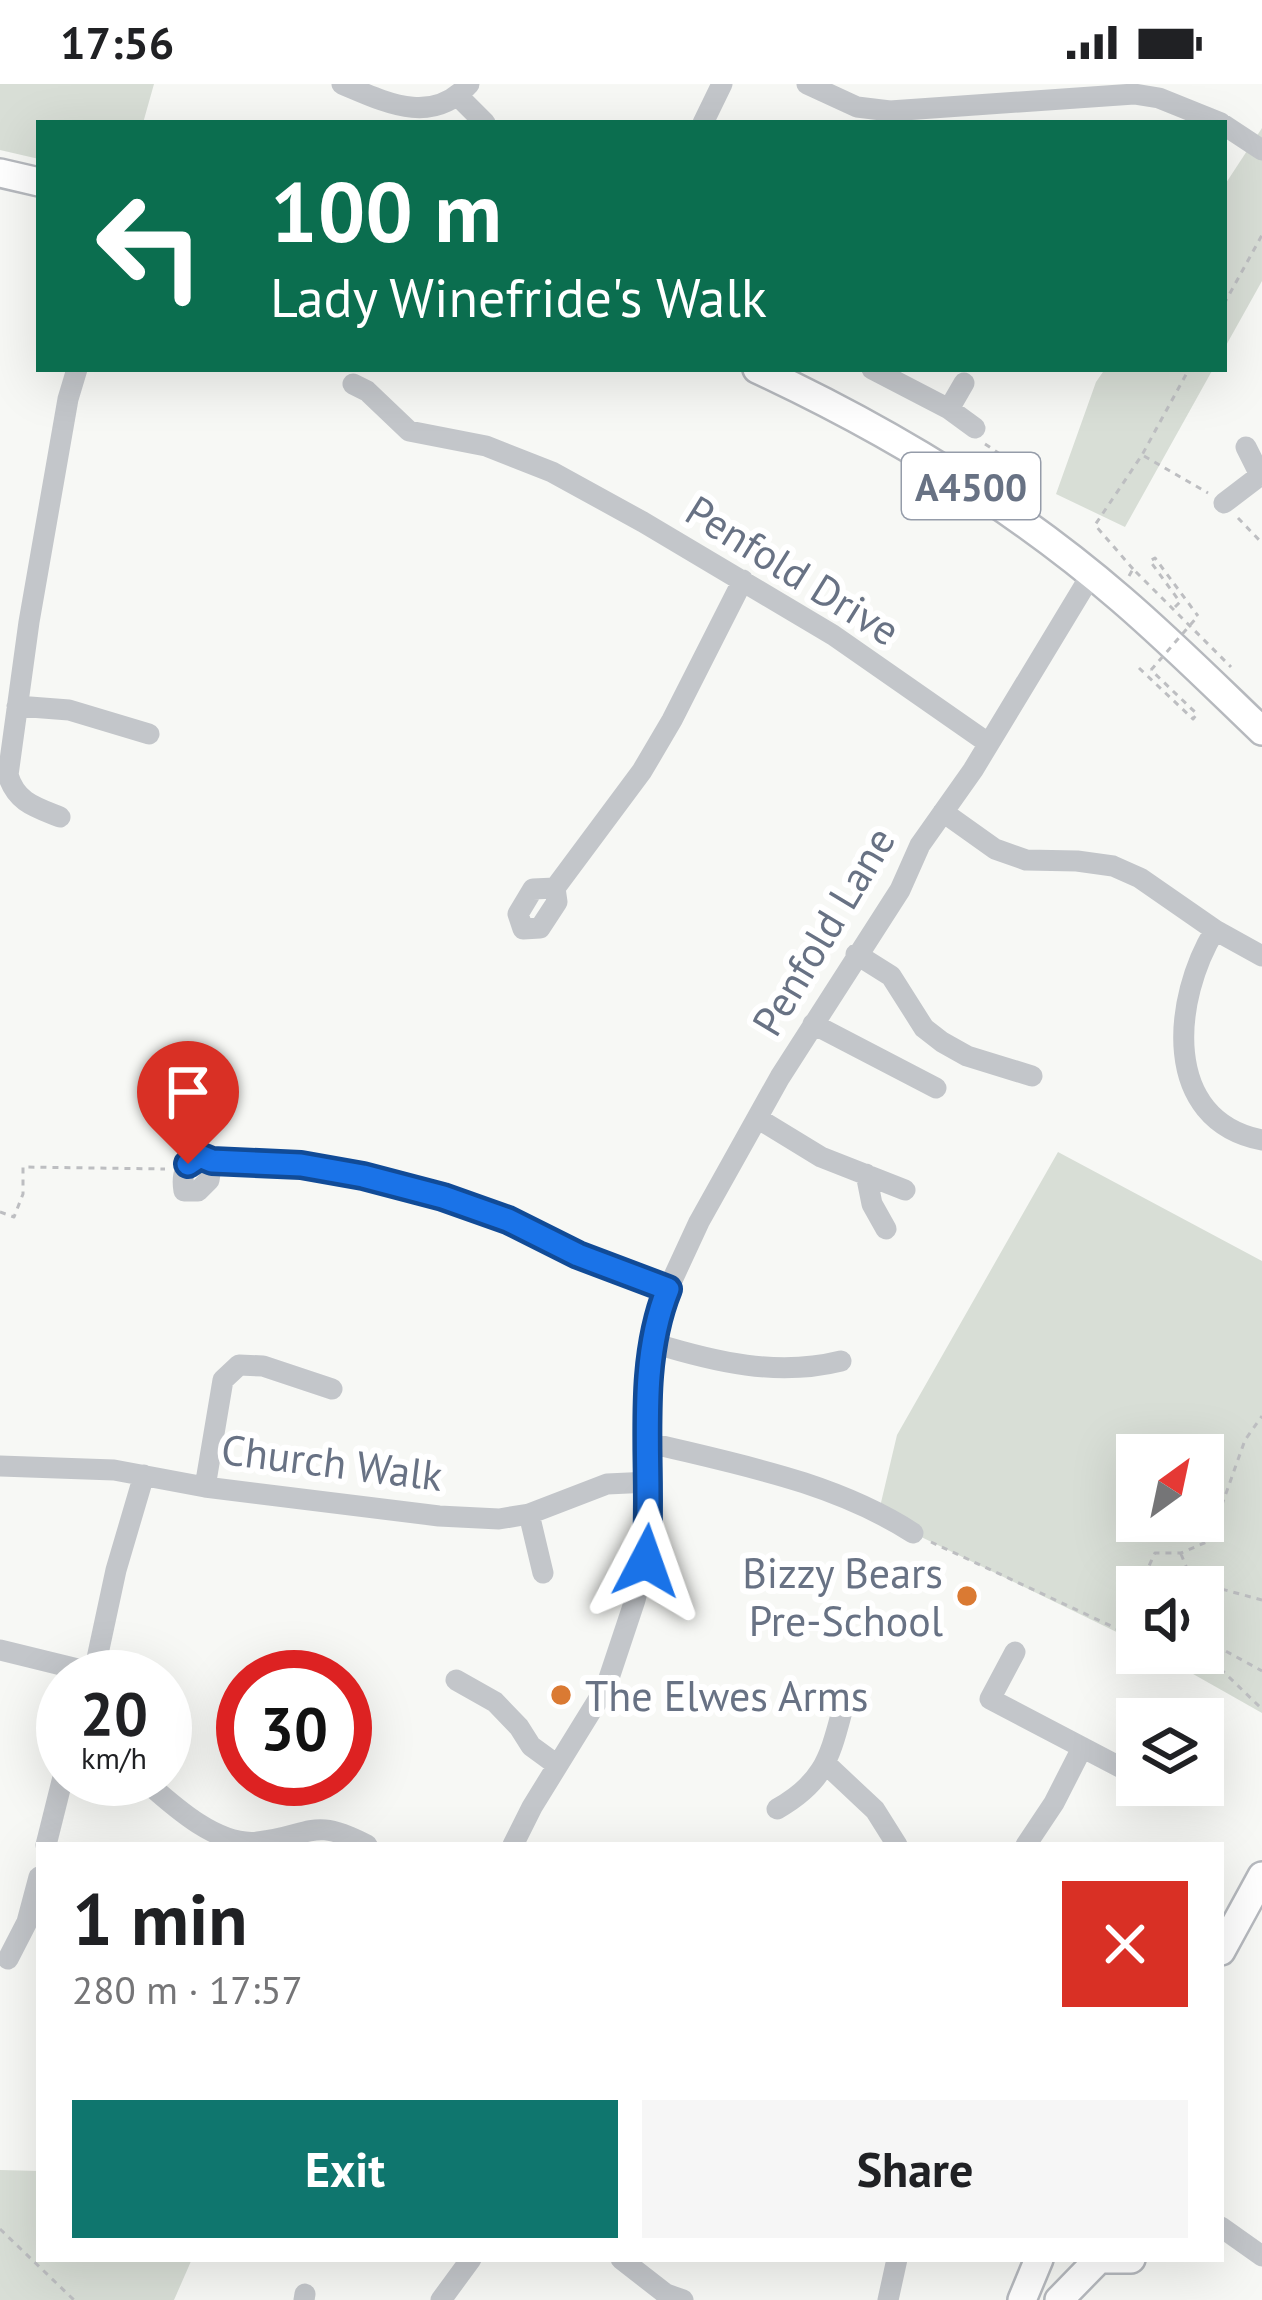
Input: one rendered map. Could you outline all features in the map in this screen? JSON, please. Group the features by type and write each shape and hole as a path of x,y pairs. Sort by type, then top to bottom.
{"main road":[{"path":"0,173 36,181"},
{"name":"A4500","path":"763,372 843,410 940,466 1091,575 1262,731"},
{"path":"1224,1946 1262,1876"},
{"path":"1022,2300 1038,2262"},
{"path":"1059,2300 1093,2262"}],"street":[{"path":"342,84 379,100 423,110 454,101 464,90 483,120"},
{"path":"704,120 722,84"},
{"path":"807,84 856,115 1016,113 1134,89 1212,120"},
{"path":"1227,127 1262,150"},
{"path":"60,817 22,801 8,775 75,372"},
{"path":"878,372 975,428"},
{"path":"949,409 964,383"},
{"name":"Penfold Drive","path":"352,384 367,391 409,431 486,446 552,472 833,634 988,743"},
{"path":"1224,503 1261,475 1246,448"},
{"name":"Penfold Lane","path":"515,1842 606,1687 646,1561 652,1343 668,1289 757,1118 900,890 920,844 1091,575"},
{"path":"555,888 641,771 743,580"},
{"path":"16,706 82,713 149,734"},
{"path":"943,812 995,848 1026,860 1113,866 1140,878 1262,956"},
{"path":"1215,929 1190,980 1184,1048 1189,1076 1206,1109 1225,1127 1262,1140"},
{"path":"856,954 891,976 924,1028 942,1042 967,1056 1033,1076"},
{"path":"813,1024 936,1088"},
{"path":"757,1118 821,1157 905,1190"},
{"path":"185,1169 184,1191 198,1191 209,1180 212,1161 301,1165 363,1176 508,1220 578,1255 668,1289"},
{"path":"866,1174 872,1204 886,1229"},
{"path":"652,1343 699,1357 793,1370 841,1361"},
{"path":"205,1487 223,1380 239,1365 263,1366 332,1388"},
{"path":"650,1443 788,1477 879,1511 913,1533"},
{"name":"Church Walk","path":"0,1466 144,1475 205,1487 499,1519 529,1514 607,1484 650,1482"},
{"path":"99,1650 144,1475"},
{"path":"529,1514 543,1573"},
{"path":"0,1650 36,1660"},
{"path":"1015,1652 990,1700 1116,1766"},
{"path":"456,1681 495,1702 531,1746 557,1766"},
{"path":"777,1809 793,1800 827,1765 841,1715"},
{"path":"1029,1842 1081,1750"},
{"path":"827,1765 860,1793 894,1842"},
{"path":"47,1842 56,1806"},
{"path":"178,1806 201,1824 231,1839 250,1842"},
{"path":"259,1842 311,1827 339,1831 362,1842"},
{"path":"8,1959 27,1922 36,1888"},
{"path":"1224,2230 1256,2252"},
{"path":"1224,2247 1256,2252"},
{"path":"441,2300 469,2262"},
{"path":"888,2300 896,2262"},
{"path":"626,2263 666,2294 683,2300"}],"path":[{"path":"1227,299 1262,235"},
{"path":"1133,569 1095,525 1142,455 1187,372"},
{"path":"1138,668 1193,719 1197,714 1151,670 1198,616 1155,558 1150,561 1180,602 1174,608"},
{"path":"0,1212 14,1216 23,1195 23,1167 185,1169"},
{"path":"1149,1566 1155,1553 1181,1553 1209,1541 1245,1440 1262,1416"},
{"path":"913,1533 1116,1631"},
{"path":"1181,1553 1192,1581 1262,1600"},
{"path":"1224,1651 1262,1671"},
{"path":"1224,1672 1262,1709"},
{"path":"0,2229 74,2300"}],"shaded area":[{"path":"0,84 154,84 144,120 36,120 36,158 0,150"},
{"path":"1262,128 1262,281 1227,344 1227,181"},
{"path":"1103,372 1211,372 1125,527 1056,494"},
{"path":"1058,1152 1262,1261 1262,1713 1193,1674 1224,1674 1224,1566 1116,1566 1116,1632 913,1533 879,1511 897,1435"},
{"path":"0,2170 36,2171 36,2262 191,2262 174,2300 0,2300"}],"place":[{"name":"Bizzy Bears Pre-School","path":"967,1596"},
{"name":"The Elwes Arms","path":"561,1695"}],"route":[{"path":"188,1164 200,1156 363,1176 508,1220 578,1255 668,1289 652,1343 646,1561"}]}
